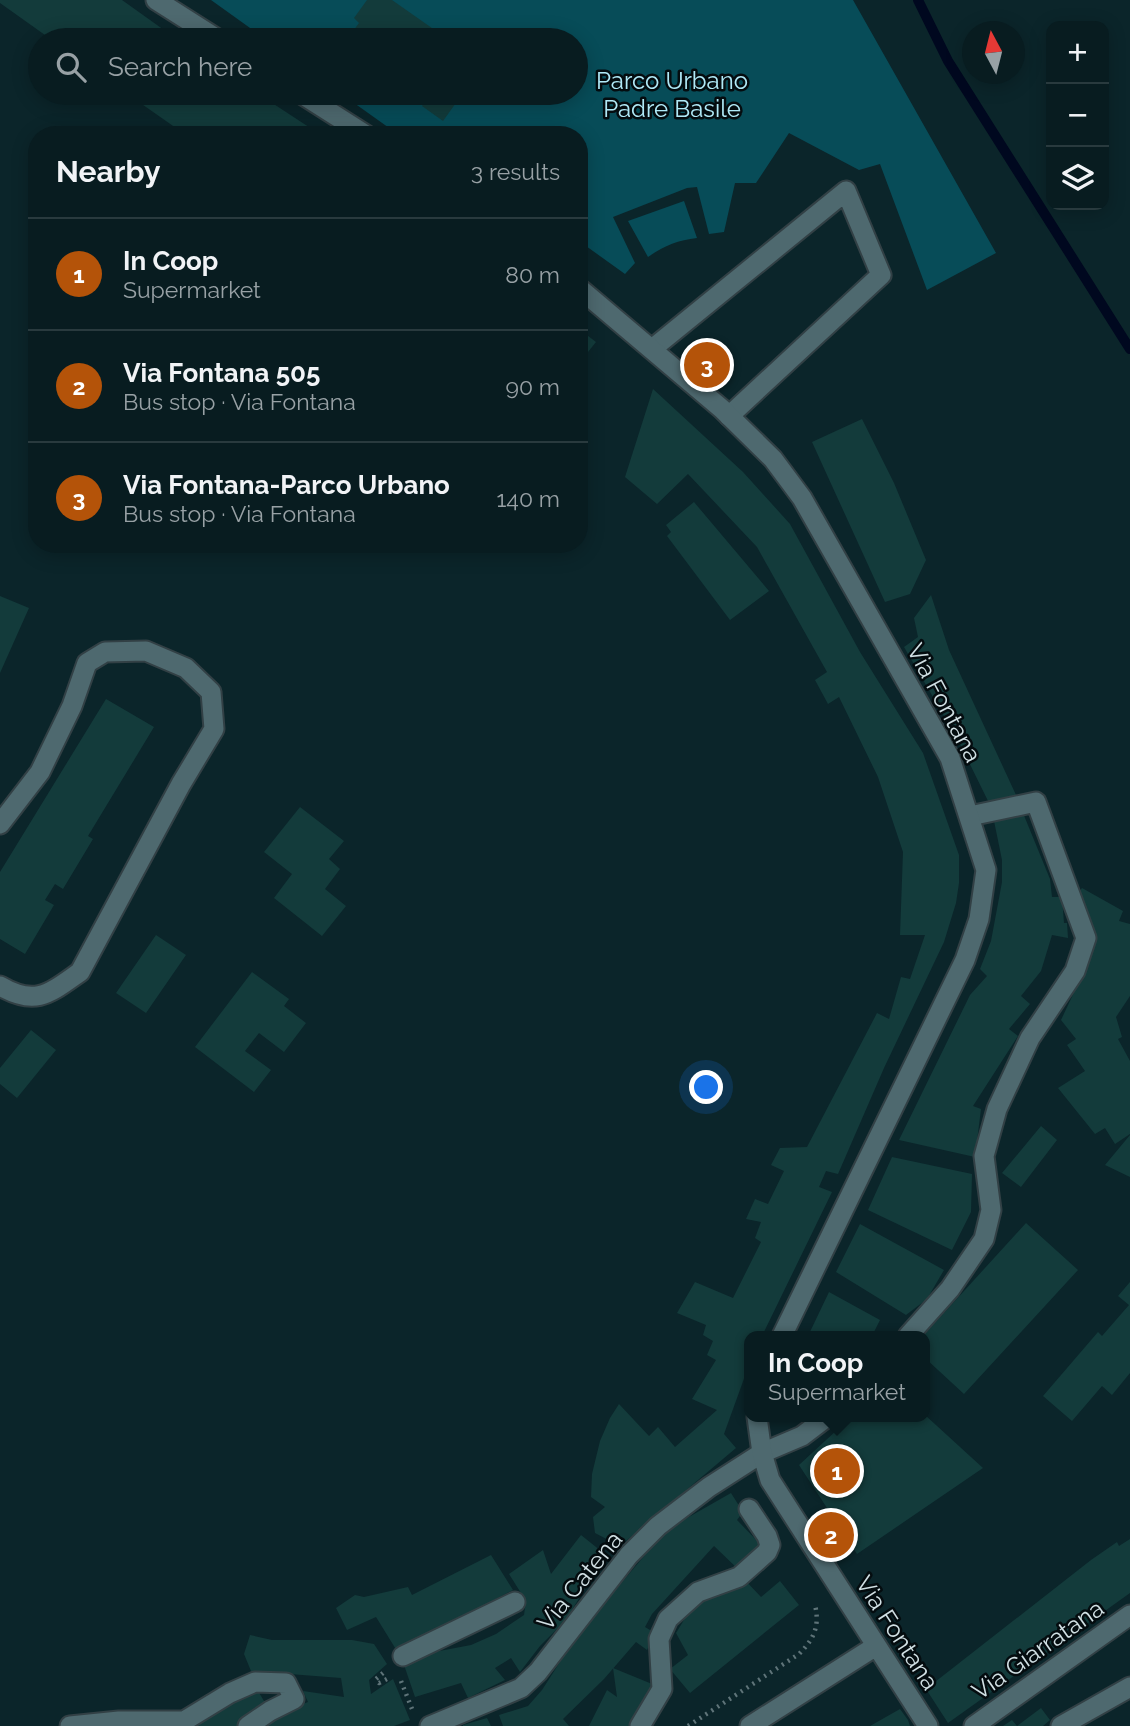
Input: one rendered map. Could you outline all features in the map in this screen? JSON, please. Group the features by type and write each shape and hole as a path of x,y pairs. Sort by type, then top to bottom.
{"street":[{"path":"156,0 200,28"},
{"path":"319,105 352,126"},
{"path":"652,349 845,191 881,275 730,416"},
{"name":"Via Fontana","path":"588,296 730,416 773,459 802,498 950,758 986,870 979,919 965,960 784,1331"},
{"path":"0,824 40,772 72,706 87,663 104,652 146,651 186,668 211,692 214,729 181,783 80,972 52,992 35,998 0,986"},
{"path":"912,1331 950,1289 984,1239 990,1210 984,1156 997,1109 1030,1038 1075,971 1086,938 1037,802 970,816"},
{"name":"Via Fontana","path":"758,1422 762,1453 770,1480 928,1726"},
{"name":"Via Catena","path":"430,1726 521,1688 553,1653 629,1555 658,1526 709,1487 762,1453 802,1436 820,1422"},
{"path":"640,1726 662,1689 659,1639 668,1619 698,1592 738,1577 767,1552 770,1545 767,1536 749,1510"},
{"path":"403,1656 515,1602"},
{"name":"Via Giarratana","path":"974,1726 1130,1615"},
{"path":"750,1726 876,1646"},
{"path":"70,1726 141,1720 184,1721 230,1693 255,1682 286,1683 294,1699 248,1726"},
{"path":"1062,1726 1130,1687"}],"path":[{"path":"688,1726 799,1654 816,1631 818,1618 810,1595"}],"green space":[{"name":"Parco Urbano Padre Basile","path":"211,0 853,0 996,253 927,290 880,164 859,170 789,133 756,183 735,183 724,232 709,234 697,187 687,188 613,217 635,263 625,274 588,247 588,126 386,126 357,105 588,105 588,28 250,28"},
{"path":"684,201 697,238 671,244 648,257 628,221"}],"building":[{"path":"0,0 122,0 161,28 35,28 0,3"},
{"path":"367,0 392,0 432,28 355,28 359,23 354,18"},
{"path":"143,105 275,105 307,126 173,126"},
{"path":"423,105 454,105 443,121"},
{"path":"588,336 596,342 588,352"},
{"path":"653,389 743,472 790,524 860,652 923,753 959,855 959,883 944,942 884,1068 838,1174 826,1171 819,1187 832,1192 764,1331 744,1331 744,1379 724,1434 736,1448 620,1546 595,1533 593,1517 605,1507 591,1497 592,1474 600,1441 610,1418 619,1404 649,1436 658,1427 675,1447 717,1410 692,1399 716,1360 707,1355 713,1341 703,1335 706,1325 677,1313 695,1282 733,1298 761,1242 755,1238 761,1222 746,1219 755,1199 768,1204 784,1171 771,1165 780,1148 807,1147 877,1013 889,1019 901,977 910,979 925,935 900,935 903,852 878,777 839,697 828,704 815,680 827,672 757,547 688,474 657,504 625,477"},
{"path":"862,419 894,483 926,560 910,594 885,602 812,442"},
{"path":"694,502 769,591 730,620 667,536 671,532 666,525"},
{"path":"931,595 949,650 1016,795 989,803 958,740 904,647 918,637 914,618"},
{"path":"0,596 29,608 0,673"},
{"path":"106,699 154,727 88,836 93,839 63,889 55,884 45,900 54,905 25,954 0,939 0,872"},
{"path":"300,807 344,841 329,859 340,869 325,889 346,906 322,936 274,898 292,874 264,852"},
{"path":"1023,813 1050,879 1052,897 1062,897 1068,938 1052,935 1041,971 1021,996 1030,1004 1009,1029 1018,1036 973,1106 981,1109 975,1157 899,1140 970,995 987,976 980,969 991,941 1002,882 1002,860 993,816"},
{"path":"1082,888 1123,911 1119,921 1130,924 1130,996 1116,1017 1122,1037 1118,1039 1130,1061 1130,1134 1115,1144 1105,1128 1095,1134 1058,1088 1085,1071 1067,1045 1076,1039 1061,1020 1093,952 1078,893"},
{"path":"156,935 186,955 146,1013 116,993"},
{"path":"252,972 289,999 284,1006 306,1023 284,1052 259,1033 245,1051 271,1070 254,1092 195,1047"},
{"path":"31,1030 56,1050 17,1098 0,1084 0,1068"},
{"path":"1041,1126 1057,1140 1021,1187 1002,1173"},
{"path":"1130,1135 1130,1177 1105,1165"},
{"path":"892,1157 972,1174 971,1212 952,1250 868,1210"},
{"path":"1026,1223 1078,1270 964,1394 930,1363 930,1331 928,1331"},
{"path":"860,1224 944,1270 927,1299 906,1315 836,1272"},
{"path":"1130,1282 1130,1373 1112,1395 1102,1386 1072,1421 1043,1396 1098,1332 1102,1336 1129,1305 1118,1296"},
{"path":"829,1292 880,1320 874,1331 810,1331"},
{"path":"930,1420 983,1468 857,1554 799,1465 846,1422 930,1422"},
{"path":"731,1493 743,1512 737,1520 764,1548 739,1570 714,1546 652,1614 645,1627 655,1633 647,1650 636,1642 604,1679 563,1719 569,1726 503,1726 499,1715 528,1706 542,1690 576,1637 666,1530"},
{"path":"581,1535 606,1555 565,1621 540,1646 520,1672 511,1658 495,1668 505,1680 468,1698 461,1683 415,1697 403,1662 434,1652 471,1645 496,1634 524,1615 526,1601 509,1574 543,1550 551,1574"},
{"path":"1130,1539 1130,1593 948,1723 926,1689 1091,1560 1117,1542 1119,1546"},
{"path":"491,1555 513,1590 397,1651 376,1617 347,1630 336,1608 355,1595 364,1597 408,1587 412,1595"},
{"path":"744,1579 761,1597 780,1581 799,1605 690,1693 670,1669 688,1655 676,1633 687,1615 704,1601 725,1592"},
{"path":"250,1635 272,1640 352,1640 374,1644 387,1664 369,1680 371,1694 393,1679 410,1720 394,1726 257,1726 257,1722 308,1702 303,1691 344,1697 341,1678 251,1671 244,1654"},
{"path":"613,1668 657,1686 632,1726 589,1726 607,1690 617,1697"},
{"path":"258,1691 267,1706 241,1726 191,1726 219,1705"},
{"path":"1041,1708 1050,1720 1043,1726 1017,1726"},
{"path":"900,1709 910,1726 870,1726"},
{"path":"487,1718 491,1726 463,1726 463,1725"},
{"path":"1012,1720 1017,1726 1003,1726"}],"waterway":[{"path":"918,0 948,61 1130,349"}],"place":[{"name":"Via Fontana-Parco Urbano","path":"707,365"},
{"name":"In Coop","path":"837,1471"},
{"name":"Via Fontana 505","path":"831,1535"}]}
